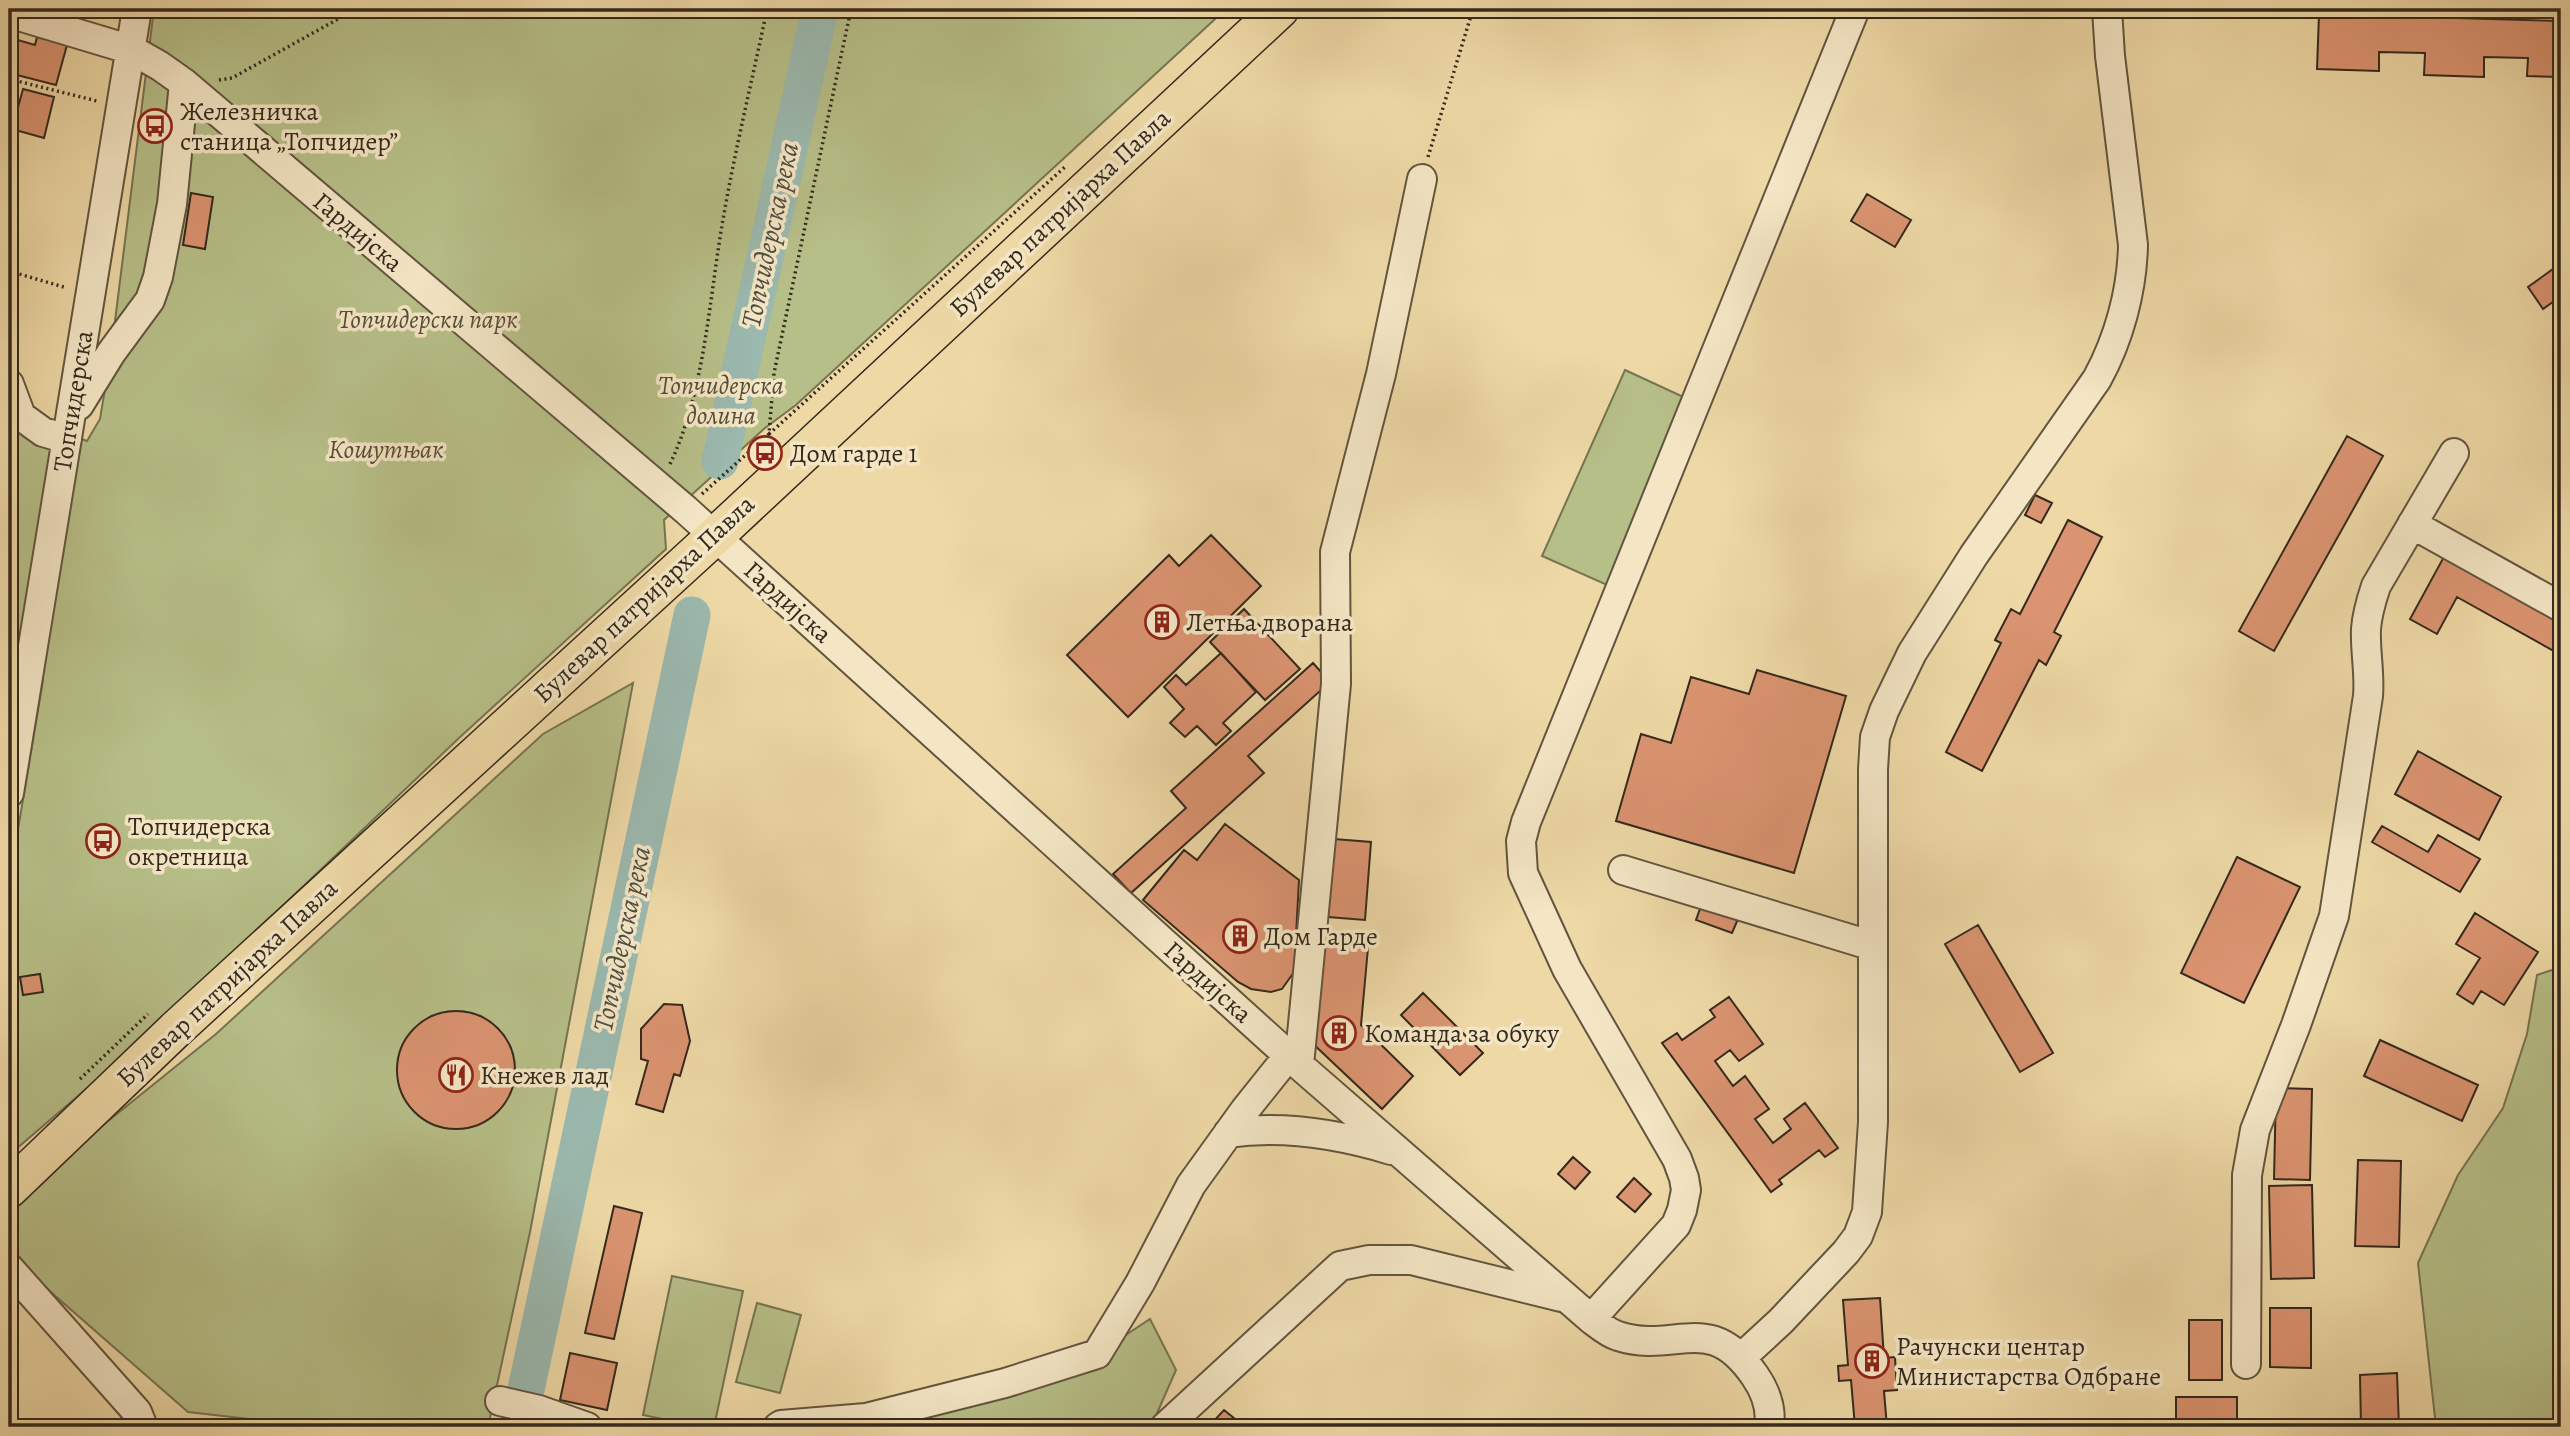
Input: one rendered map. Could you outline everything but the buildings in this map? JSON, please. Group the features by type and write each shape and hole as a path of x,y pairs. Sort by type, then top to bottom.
{"main road":[{"name":"Булевар патријарха Павла","path":"9,1189 205,1002 715,536 1280,9"}],"street":[{"name":"Топчидерска","path":"9,793 137,9"},
{"path":"1591,1319 1675,1225 1684,1199 1684,1178 1677,1159 1567,969 1523,873 1521,841 1525,822 1855,9"},
{"path":"1769,1427 1769,1403 1742,1357 1781,1321 1837,1262 1858,1236 1867,1212 1873,1122 1875,737 1893,688 1936,613 2097,379 2108,359 2127,295 2133,246 2110,56 2107,9"},
{"name":"Гардијска","path":"9,13 132,50 184,83 686,510 1294,1060 1591,1319 1616,1336 1649,1340 1708,1339 1729,1346 1742,1357"},
{"path":"9,384 22,416 43,432 69,429 111,353 150,300 159,277 172,204 184,83"},
{"path":"778,1427 866,1418 1004,1384 1097,1354 1140,1283 1191,1185 1228,1133 1294,1060 1336,684 1335,552 1381,374 1422,179"},
{"path":"2246,1364 2247,1175 2251,1149 2258,1119 2297,1025 2334,916 2368,696 2368,609 2376,586 2454,453"},
{"path":"2412,524 2561,607"},
{"path":"1623,870 1873,946"},
{"path":"1228,1133 1250,1130 1293,1131 1347,1136 1400,1153"},
{"path":"1165,1427 1340,1266 1369,1260 1411,1260 1567,1298"},
{"path":"9,1268 137,1412 143,1427"},
{"path":"500,1401 539,1410 587,1427"}],"path":[{"path":"184,83 232,78 356,9"},
{"path":"659,488 684,434 708,322 724,214 767,9"},
{"path":"769,434 774,373 851,9"},
{"path":"1422,179 1473,9"},
{"path":"9,79 123,107"},
{"path":"686,510 1070,162"}],"green space":[{"name":"Кошутњак","path":"154,9 1226,9 796,405 765,428 664,520 666,549 459,738 126,1055 9,1155 9,883 43,680 9,671 9,411 87,441 100,419 111,353"},
{"path":"1625,370 1690,400 1607,585 1542,556"},
{"path":"633,683 530,1232 488,1427 319,1427 188,1412 13,1259 9,1201 216,1034 543,734"},
{"path":"2561,967 2561,1427 2436,1427 2418,1263 2458,1175 2503,1108 2527,1034 2537,975"},
{"path":"672,1276 743,1291 714,1427 701,1427 643,1415"},
{"path":"757,1303 801,1315 780,1393 736,1382"},
{"path":"1150,1319 1176,1370 1151,1427 779,1427 1097,1354"}],"waterway":[{"name":"Топчидерска река","path":"720,461 820,9"},
{"name":"Топчидерска река","path":"518,1427 692,615"}],"place":[{"name":"Железничка станица „Топчидер”","path":"155,126"},
{"name":"Дом гарде 1","path":"765,453"},
{"name":"Летња дворана","path":"1162,622"},
{"name":"Топчидерска окретница","path":"103,841"},
{"name":"Дом Гарде","path":"1240,936"},
{"name":"Команда за обуку","path":"1339,1033"},
{"name":"Кнежев лад","path":"456,1075"},
{"name":"Рачунски центар Министарства Одбране","path":"1872,1361"}],"park label":[{"name":"Топчидерски парк","path":"428,319"},
{"name":"Топчидерска долина","path":"721,400"}]}
